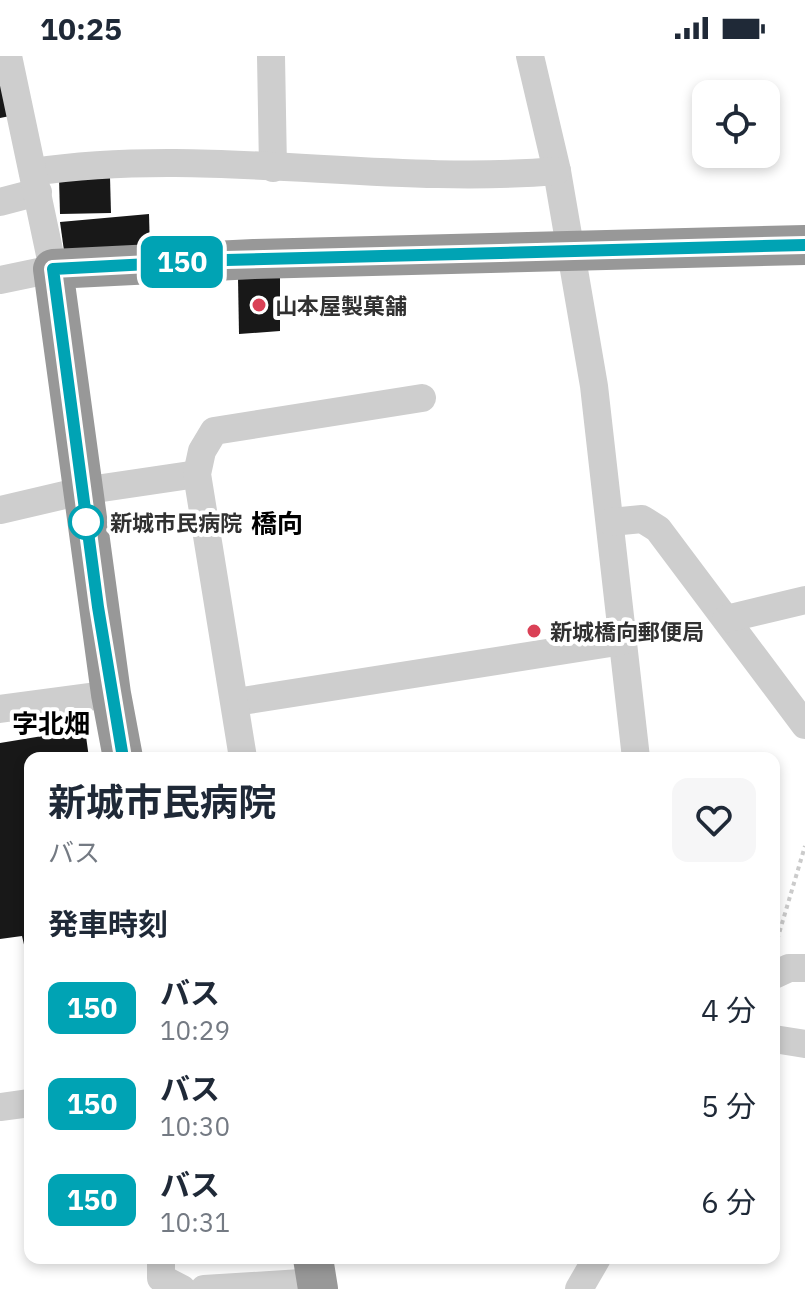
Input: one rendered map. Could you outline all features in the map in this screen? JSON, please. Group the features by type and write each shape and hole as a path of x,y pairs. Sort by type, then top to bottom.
{"highway":[{"path":"122,752 82,491 53,269 238,260 805,245"}],"street":[{"path":"0,280 53,269 8,56"},
{"path":"271,56 273,168"},
{"path":"530,56 557,171 572,253 611,522 635,752"},
{"path":"0,202 36,182 201,164 380,174 557,171"},
{"path":"242,752 197,474 202,451 214,431 422,398"},
{"path":"0,510 82,491 197,474"},
{"path":"611,522 642,519 658,529 805,725"},
{"path":"726,619 805,600"},
{"path":"236,702 623,641"},
{"path":"0,709 111,694"},
{"path":"780,972 789,968 805,968"},
{"path":"780,1040 805,1044"},
{"path":"0,1107 24,1104"},
{"path":"161,1264 161,1278 182,1289"},
{"path":"579,1289 594,1264"},
{"path":"204,1289 316,1276"}],"path":[{"path":"780,930 805,846"}],"building":[{"path":"0,73 10,116 0,118"},
{"path":"110,177 111,213 60,214 59,178"},
{"path":"149,214 150,251 65,258 60,222"},
{"name":"山本屋製菓舗","path":"280,277 280,331 239,334 238,278"},
{"path":"85,729 88,752 24,752 24,945 22,936 0,939 0,743"}],"bus line":[{"name":"150","path":"122,752 98,607 53,269 226,260 805,245"}],"place":[{"name":"山本屋製菓舗","path":"259,305"},
{"name":"新城市民病院","path":"86,522"},
{"name":"新城橋向郵便局","path":"534,631"}],"district":[{"name":"橋向","path":"277,523"},
{"name":"字北畑","path":"51,723"}]}
